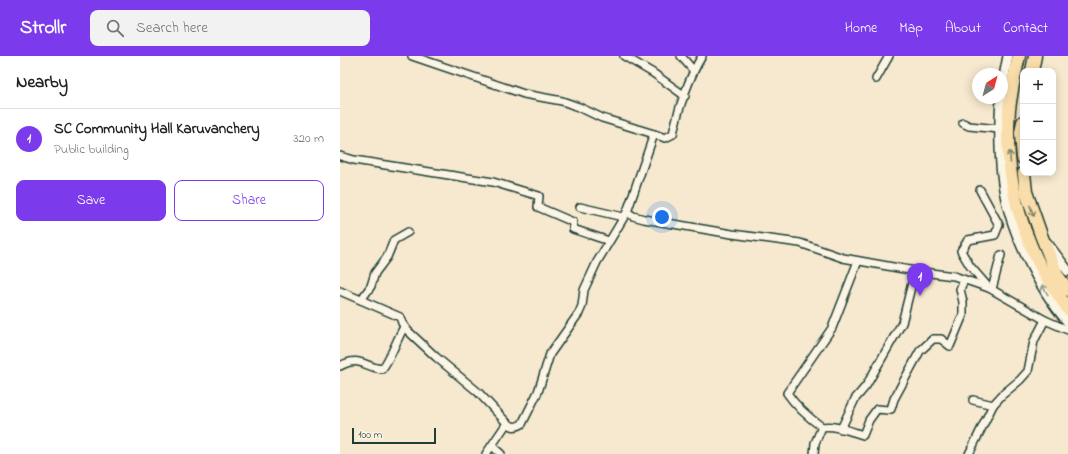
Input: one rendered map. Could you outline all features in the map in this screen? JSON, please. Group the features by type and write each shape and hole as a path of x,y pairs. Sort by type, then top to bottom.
{"highway":[{"path":"1019,56 1009,111 1009,143 1012,179 1018,212 1031,247 1051,285 1068,309"},
{"path":"1033,68 1035,56"},
{"path":"1024,176 1026,192 1057,275 1068,290"}],"street":[{"path":"412,56 524,94 562,101 602,118 664,138 673,134 693,70 702,56"},
{"path":"624,56 653,73 685,96"},
{"path":"681,56 693,70"},
{"path":"876,79 889,56"},
{"path":"1006,68 1008,56"},
{"path":"1001,104 999,129 1003,185 1014,224 1023,250 1040,282 1057,310 1068,322"},
{"path":"963,123 969,126 999,129"},
{"path":"340,291 396,314 402,319 404,327 436,357 478,392 507,423 513,427 518,427 522,424 538,392 550,354 579,312 582,306 584,290 609,241 625,214 654,134"},
{"path":"340,156 354,160 493,182 540,196 538,207 573,222 573,229 609,241"},
{"path":"980,190 999,225 995,235 968,240 961,251 970,266 990,288"},
{"path":"580,207 625,214 644,219 800,244 819,251 858,261 954,276 990,288 1044,320 1068,330"},
{"path":"361,300 371,286 375,273 387,256 394,240 408,232"},
{"path":"1042,235 1068,271"},
{"path":"990,288 1001,255"},
{"path":"858,261 832,328 787,392 811,420 822,427 827,426 846,429 863,435 869,420 877,409 891,409 894,399 920,351 933,339 941,339 950,346 963,315 963,302 960,289 964,280"},
{"path":"841,429 855,399 866,386 902,323 915,271"},
{"path":"969,454 993,405 1002,394 1020,380 1028,371 1034,341 1044,320"},
{"path":"340,366 347,362 358,361 382,369 393,351 404,327"},
{"path":"973,400 993,405"},
{"path":"486,454 507,423"},
{"path":"814,454 815,443 822,427"},
{"path":"492,446 501,454"}],"place":[{"name":"SC Community Hall Karuvanchery","path":"920,296"}]}
